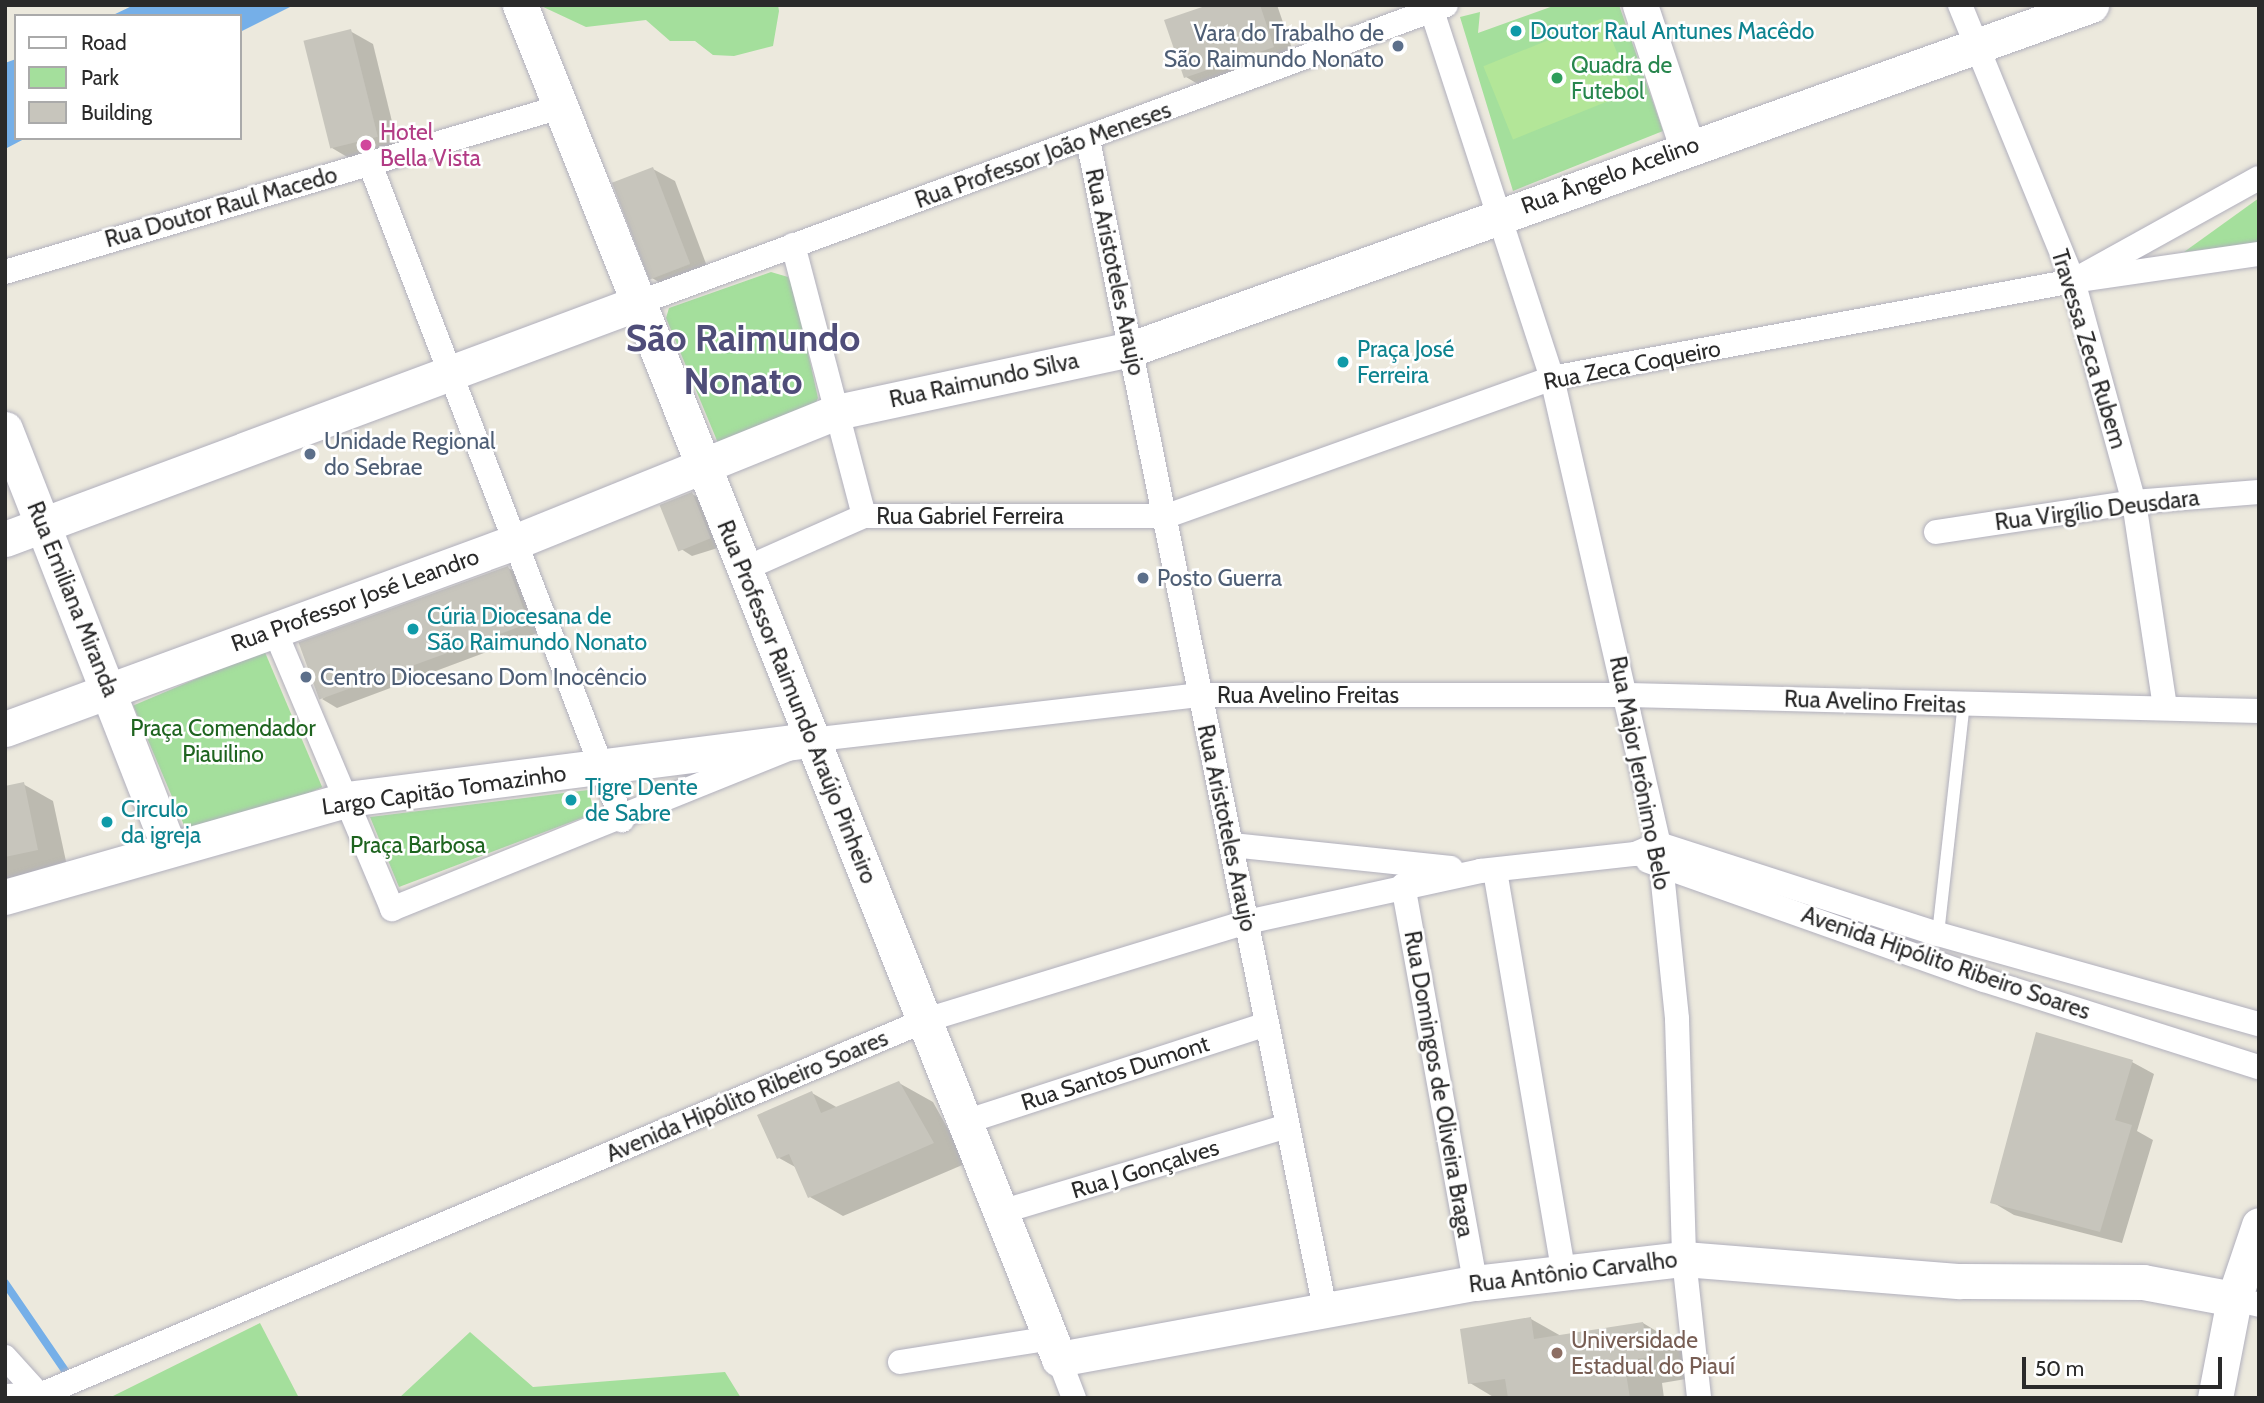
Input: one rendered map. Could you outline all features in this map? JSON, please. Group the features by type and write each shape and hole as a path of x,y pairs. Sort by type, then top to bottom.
{"main road":[{"name":"Rua Professor Raimundo Araújo Pinheiro","path":"520,5 558,108 703,465 810,740 926,1020 965,1122 1004,1211 1055,1348"},
{"path":"1640,5 1687,147"},
{"name":"Rua Ângelo Acelino","path":"1131,349 1500,214 2091,5"},
{"path":"5,539 638,303"},
{"name":"Rua Raimundo Silva","path":"703,465 837,412 1131,349"},
{"name":"Rua Emiliana Miranda","path":"5,429 110,691 169,848"},
{"name":"Rua Professor José Leandro","path":"5,729 512,543 703,465"},
{"name":"Largo Capitão Tomazinho","path":"5,897 348,799 603,769 810,740"},
{"path":"2215,1398 2246,1302 2259,1225"},
{"name":"Rua Antônio Carvalho","path":"1055,1348 1325,1309 1563,1269 1684,1259 1919,1279 2143,1283 2246,1302"}],"street":[{"name":"Travessa Zeca Rubem","path":"1960,5 2073,281 2134,502 2165,708"},
{"name":"Rua Professor João Meneses","path":"638,303 1088,140 1440,8"},
{"path":"1440,8 1500,214 1552,378"},
{"name":"Rua Doutor Raul Macedo","path":"5,272 558,108"},
{"name":"Rua Aristoteles Araujo","path":"1088,140 1167,516 1199,695 1325,1309"},
{"path":"370,164 512,543 622,820"},
{"path":"2073,281 2259,178"},
{"path":"793,245 864,516"},
{"name":"Rua Zeca Coqueiro","path":"1167,516 1552,378 2073,281 2259,254"},
{"name":"Rua Major Jerônimo Belo","path":"1552,378 1628,695 1660,856 1677,1019 1684,1259 1699,1398"},
{"name":"Rua Virgílio Deusdara","path":"1936,532 2134,502 2259,492"},
{"name":"Rua Gabriel Ferreira","path":"742,570 864,516 1167,516"},
{"path":"274,629 348,799"},
{"name":"Rua Avelino Freitas","path":"348,799 392,909 622,820 810,740 1199,695 1628,695 2259,711"},
{"name":"Avenida Hipólito Ribeiro Soares","path":"1231,845 1487,871"},
{"name":"Avenida Hipólito Ribeiro Soares","path":"41,1396 926,1020 1247,922 1403,885 1487,871 1635,855 1660,856 2259,1024"},
{"name":"Avenida Hipólito Ribeiro Soares","path":"1660,856 1984,980 2259,1067"},
{"path":"1487,871 1563,1269"},
{"name":"Rua Domingos de Oliveira Braga","path":"1403,885 1475,1283"},
{"path":"1984,980 1996,950"},
{"name":"Rua Santos Dumont","path":"965,1122 1266,1024"},
{"name":"Rua J Gonçalves","path":"1004,1211 1287,1126"},
{"name":"Rua Antônio Carvalho","path":"901,1362 1055,1348"},
{"name":"Rua Professor Raimundo Araújo Pinheiro","path":"1055,1348 1074,1398"},
{"path":"5,1357 41,1396"},
{"path":"5,1396 41,1396"}],"lane":[{"path":"1938,934 1964,705"}],"green space":[{"path":"539,5 778,5 779,11 773,46 734,56 713,55 695,41 670,41 646,20 586,27"},
{"path":"1556,5 1619,5 1663,131 1513,191 1460,17 1480,12 1478,33"},
{"name":"Quadra de Futebol","path":"1603,18 1633,91 1513,140 1483,66"},
{"path":"2259,198 2259,243 2184,252"},
{"path":"771,272 788,277 794,289 818,398 815,405 718,443 666,318 669,308"},
{"name":"Praça Comendador Piauilino","path":"264,650 322,787 192,843 133,705"},
{"name":"Praça Barbosa","path":"588,790 595,813 399,887 370,817"},
{"path":"260,1323 299,1398 109,1398"},
{"path":"470,1332 533,1387 725,1372 741,1398 399,1398"}],"water":[{"path":"134,5 294,5 242,31 242,14 115,14"},
{"path":"14,60 14,140 22,140 5,149 5,63"}],"building":[{"path":"1208,5 1260,5 1274,47 1184,78 1164,20"},
{"path":"351,29 378,137 330,149 303,41"},
{"path":"653,167 690,264 649,280 612,183"},
{"path":"692,492 711,538 678,551 660,505"},
{"name":"Cúria Diocesana de São Raimundo Nonato","path":"508,566 529,623 319,700 298,642"},
{"path":"24,782 38,850 5,857 5,786"},
{"path":"2036,1032 2133,1060 2115,1120 2132,1125 2100,1232 1990,1203"},
{"path":"899,1081 934,1143 808,1198 789,1154 777,1159 757,1115 812,1091 821,1113"},
{"path":"1531,1317 1534,1339 1643,1322 1649,1357 1624,1361 1630,1398 1508,1398 1505,1379 1468,1384 1460,1329"}],"waterway":[{"path":"5,1283 66,1372"}],"place":[{"name":"Doutor Raul Antunes Macêdo","path":"1516,31"},
{"name":"Vara do Trabalho de São Raimundo Nonato","path":"1398,46"},
{"name":"Quadra de Futebol","path":"1557,78"},
{"name":"Hotel Bella Vista","path":"366,145"},
{"name":"Praça José Ferreira","path":"1343,362"},
{"name":"Unidade Regional do Sebrae","path":"310,454"},
{"name":"Posto Guerra","path":"1143,578"},
{"name":"Cúria Diocesana de São Raimundo Nonato","path":"413,629"},
{"name":"Centro Diocesano Dom Inocêncio","path":"306,677"},
{"name":"Tigre Dente de Sabre","path":"571,800"},
{"name":"Circulo da igreja","path":"107,822"},
{"name":"Universidade Estadual do Piauí","path":"1557,1353"}],"district":[{"name":"São Raimundo Nonato","path":"743,360"}]}
